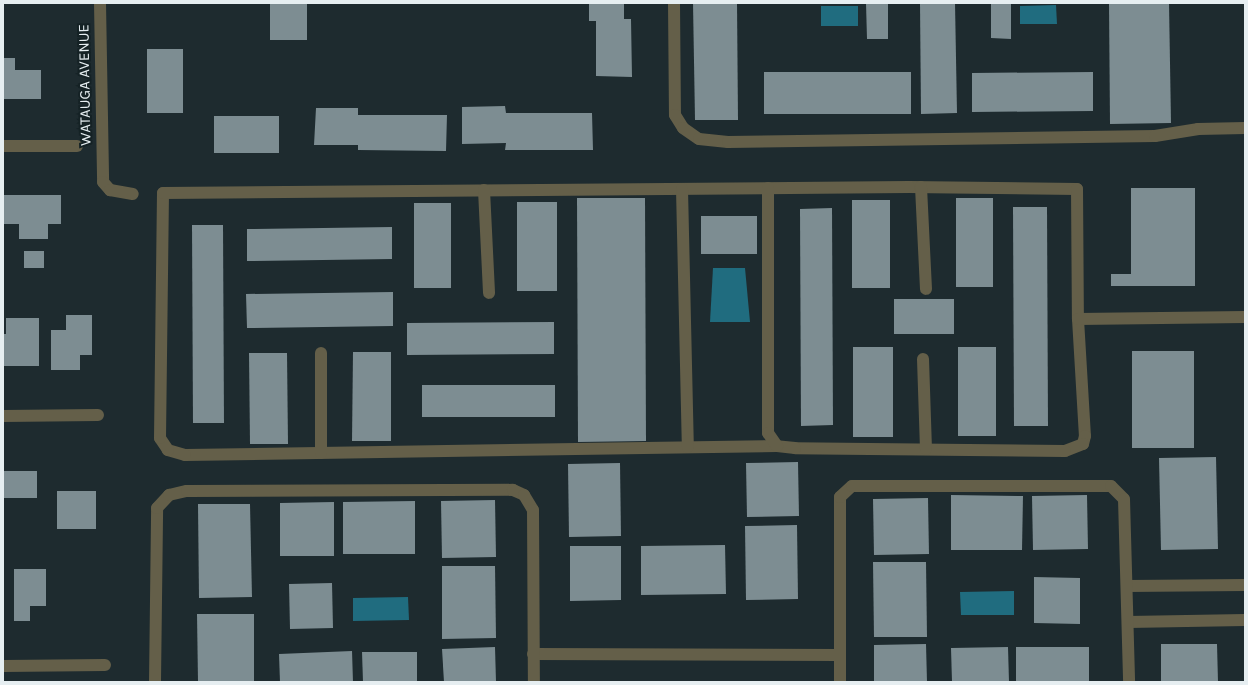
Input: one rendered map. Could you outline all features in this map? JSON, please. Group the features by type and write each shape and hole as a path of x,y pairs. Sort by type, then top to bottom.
{"street":[{"name":"WATAUGA AVENUE","path":"100,3 102,167 104,182 110,190 133,194"},
{"path":"674,3 675,115 683,128 699,139 728,142 1155,136 1198,129 1245,128"},
{"path":"3,146 77,146"},
{"path":"921,187 926,289"},
{"path":"921,187 1077,189 1078,319 1085,436 1083,444 1065,451 795,448 777,446 185,455 168,450 160,438 163,193 768,188 921,187"},
{"path":"768,188 768,433 777,446"},
{"path":"682,189 688,447"},
{"path":"484,190 489,293"},
{"path":"1078,319 1245,317"},
{"path":"321,354 321,453"},
{"path":"923,359 926,449"},
{"path":"3,416 98,415"},
{"path":"840,682 840,497 852,486 1111,486 1124,499 1129,682"},
{"path":"155,682 158,508 169,496 186,491 513,490 524,496 533,510 534,682"},
{"path":"1127,586 1245,585"},
{"path":"1128,622 1245,620"},
{"path":"534,654 840,654"},
{"path":"3,666 105,665"}],"water":[{"path":"1056,5 1057,24 1020,24 1020,6"},
{"path":"821,6 858,6 858,26 821,26"},
{"path":"713,268 745,268 750,322 710,322"},
{"path":"1014,591 1014,615 961,615 960,592"},
{"path":"408,597 409,620 353,621 353,598"}],"building":[{"path":"270,3 307,3 307,40 270,40"},
{"path":"589,3 624,3 624,19 631,19 632,77 596,76 596,21 589,21"},
{"path":"693,3 737,3 738,120 695,120"},
{"path":"866,3 888,3 888,39 867,39"},
{"path":"920,3 955,3 957,113 921,114"},
{"path":"991,3 1011,3 1011,39 991,38"},
{"path":"1109,3 1169,3 1171,123 1110,124"},
{"path":"147,49 183,49 183,113 147,113"},
{"path":"3,58 15,58 15,70 41,70 41,99 3,99"},
{"path":"764,72 911,72 911,114 764,114"},
{"path":"1093,72 1093,111 972,112 972,73"},
{"path":"505,106 506,113 592,113 593,150 505,150 506,143 462,144 462,107"},
{"path":"316,108 358,108 358,115 447,115 446,151 358,150 358,145 314,145"},
{"path":"214,116 279,116 279,153 214,153"},
{"path":"1131,188 1195,188 1195,286 1111,286 1111,274 1131,274"},
{"path":"4,195 61,195 61,224 48,224 48,239 19,239 19,224 4,224"},
{"path":"577,198 645,198 646,441 578,442"},
{"path":"956,198 993,198 993,287 956,287"},
{"path":"852,200 890,200 890,288 852,288"},
{"path":"517,202 557,202 557,291 517,291"},
{"path":"414,203 451,203 451,288 414,288"},
{"path":"1013,207 1047,207 1048,426 1014,426"},
{"path":"832,208 833,425 801,426 800,209"},
{"path":"701,216 757,216 757,254 701,254"},
{"path":"192,225 223,225 224,423 193,423"},
{"path":"392,227 392,259 247,261 247,229"},
{"path":"24,251 44,251 44,268 24,268"},
{"path":"393,292 393,326 247,328 246,294"},
{"path":"894,299 954,299 954,334 894,334"},
{"path":"66,315 92,315 92,355 80,355 80,370 51,370 51,330 66,330"},
{"path":"6,318 39,318 39,366 3,366 3,334 6,334"},
{"path":"554,322 554,354 407,355 407,323"},
{"path":"853,347 893,347 893,437 853,437"},
{"path":"958,347 996,347 996,436 958,436"},
{"path":"1132,351 1194,351 1194,448 1132,448"},
{"path":"353,352 391,352 391,441 352,441"},
{"path":"249,353 287,353 288,444 250,444"},
{"path":"422,385 555,385 555,417 422,417"},
{"path":"1216,457 1218,549 1161,550 1159,458"},
{"path":"798,462 799,516 747,517 746,463"},
{"path":"620,463 621,536 569,537 568,464"},
{"path":"3,471 37,471 37,498 3,498"},
{"path":"57,491 96,491 96,529 57,529"},
{"path":"951,495 1023,496 1022,550 951,550"},
{"path":"1087,495 1088,549 1033,550 1032,496"},
{"path":"928,498 929,554 874,555 873,499"},
{"path":"495,500 496,557 442,558 441,501"},
{"path":"415,501 415,554 343,554 343,502"},
{"path":"334,502 334,556 280,556 280,503"},
{"path":"198,504 250,504 252,597 199,598"},
{"path":"797,525 798,599 746,600 745,526"},
{"path":"725,545 726,594 641,595 641,546"},
{"path":"570,546 621,546 621,600 570,601"},
{"path":"873,562 926,562 927,637 874,637"},
{"path":"442,566 495,566 496,638 442,639"},
{"path":"14,569 46,569 46,606 30,606 30,621 14,621"},
{"path":"1034,577 1080,578 1080,624 1034,623"},
{"path":"332,583 333,628 290,629 289,584"},
{"path":"197,614 254,614 254,682 198,682"},
{"path":"926,644 927,682 874,682 874,645"},
{"path":"1161,644 1217,644 1218,682 1161,682"},
{"path":"495,647 496,682 444,682 442,649"},
{"path":"1008,647 1009,682 952,682 951,648"},
{"path":"1016,647 1089,647 1089,682 1016,682"},
{"path":"352,651 353,682 280,682 279,654"},
{"path":"362,652 417,652 417,682 363,682"}]}
